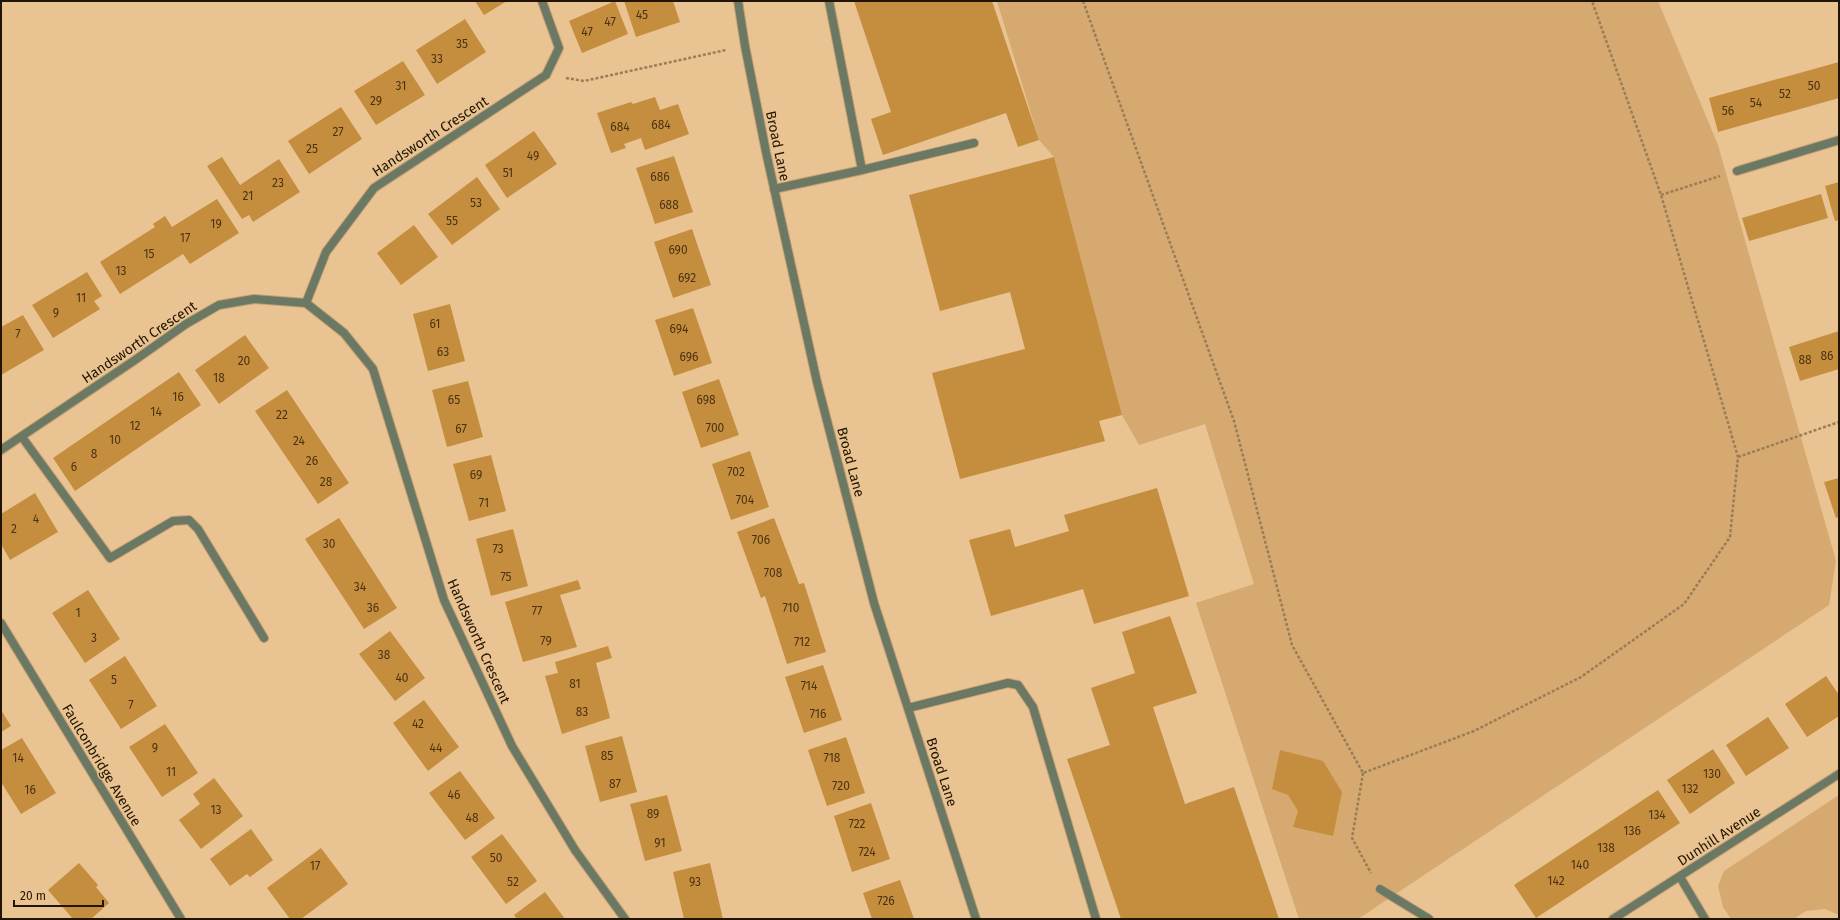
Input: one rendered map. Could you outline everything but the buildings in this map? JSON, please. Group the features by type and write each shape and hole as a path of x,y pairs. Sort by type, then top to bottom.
{"street":[{"path":"542,1 559,48 546,75"},
{"name":"Broad Lane","path":"738,1 744,46 817,382 874,602 976,919"},
{"path":"829,1 862,170"},
{"name":"Handsworth Crescent","path":"306,303 326,252 374,188 546,75"},
{"path":"1737,171 1839,140"},
{"path":"774,189 862,170 974,143"},
{"name":"Handsworth Crescent","path":"1,450 186,324 219,305 254,299 306,303 344,333 373,369 444,600 512,746 575,850 625,919"},
{"path":"22,437 110,558 173,521 190,520 198,529 264,638"},
{"name":"Faulconbridge Avenue","path":"1,623 181,919"},
{"path":"908,708 1008,683 1018,685 1033,707 1096,919"},
{"name":"Dunhill Avenue","path":"1613,919 1839,774"},
{"path":"1680,877 1705,919"},
{"path":"1380,889 1429,919"}],"path":[{"path":"1083,1 1234,421 1292,645 1363,772 1352,838 1380,889"},
{"path":"1363,772 1474,731 1581,677 1684,604 1730,537 1738,457 1661,196 1592,1"},
{"path":"546,75 584,81 744,46"},
{"path":"1661,196 1737,171"},
{"path":"1738,457 1839,422"}],"shaded area":[{"path":"997,1 1658,1 1718,145 1836,561 1829,605 1358,919 1299,919 1196,603 1254,584 1205,424 1139,445 1122,415 1054,157 1039,140"},
{"path":"1839,795 1839,915 1825,909 1806,911 1794,919 1731,919 1723,907 1718,886 1724,871"}]}
